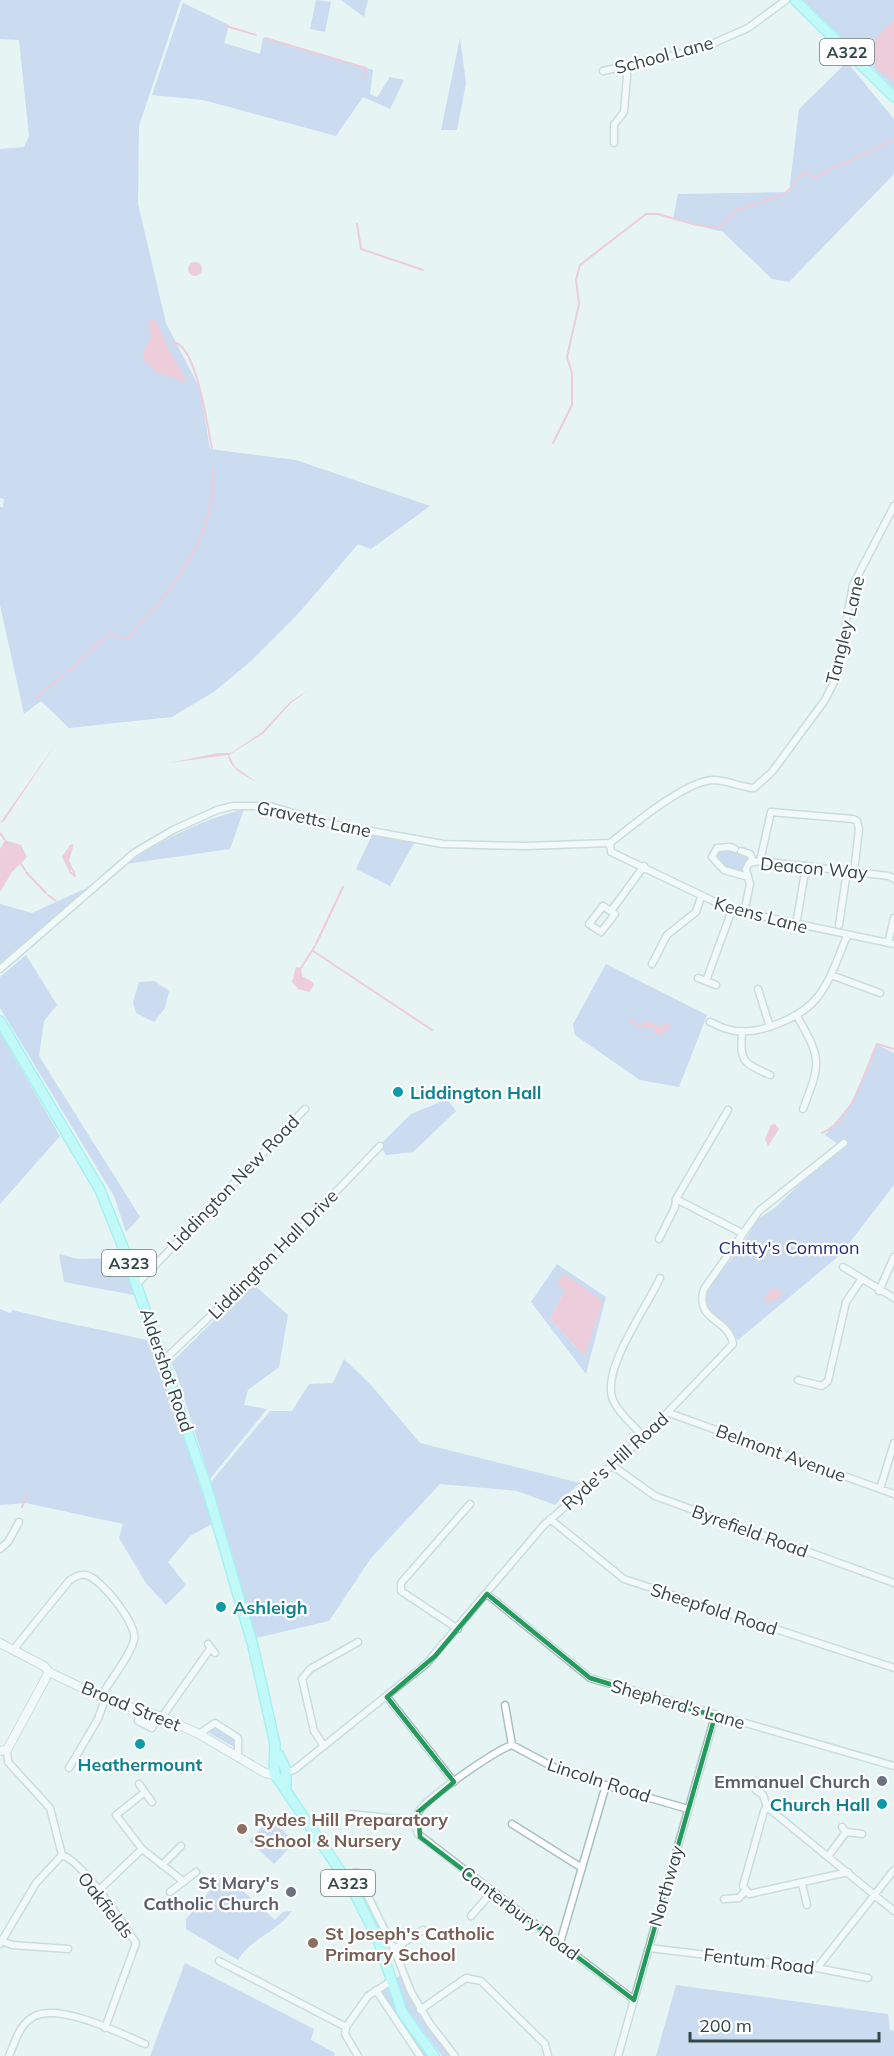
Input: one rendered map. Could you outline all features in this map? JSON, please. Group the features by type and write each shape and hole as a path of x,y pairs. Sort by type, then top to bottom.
{"main road":[{"name":"A322","path":"795,0 894,97"},
{"name":"Aldershot Road","path":"0,1021 100,1190 137,1284 206,1485 253,1646 287,1795 341,1872 362,1908 378,1940 402,2012 434,2056"}],"street":[{"name":"School Lane","path":"603,71 698,50 748,28 786,0"},
{"path":"614,143 614,124 624,112 628,64"},
{"name":"Tangley Lane","path":"610,843 645,815 693,786 712,780 754,788 772,772 825,700 835,680 853,585 894,506"},
{"name":"Gravetts Lane","path":"0,969 134,854 173,830 217,810 233,806 270,806 326,823 443,844 525,846 610,843"},
{"path":"757,862 771,812 857,821 859,829 839,925"},
{"name":"Keens Lane","path":"610,843 611,852 732,910 891,944"},
{"path":"748,877 724,870 712,856 717,848 730,847 750,854 757,862"},
{"name":"Deacon Way","path":"744,914 750,884 746,869 749,863 806,866 894,876"},
{"path":"611,911 644,866"},
{"path":"797,919 806,866"},
{"path":"652,964 667,935 696,912 701,897"},
{"path":"706,981 732,910"},
{"path":"891,944 894,918"},
{"path":"710,1022 728,1030 742,1031 770,1027 797,1016 816,999 831,975 847,936"},
{"path":"831,975 880,993"},
{"path":"698,978 716,985"},
{"path":"758,988 770,1027"},
{"path":"797,1016 814,1046 818,1063 803,1109"},
{"path":"742,1031 741,1054 746,1064 770,1075"},
{"name":"Liddington New Road","path":"137,1284 305,1108"},
{"path":"659,1239 675,1207 676,1199 728,1110"},
{"name":"Ryde's Hill Road","path":"280,1770 299,1764 324,1746 387,1698 426,1664 550,1519 644,1437 733,1344 732,1335 704,1311 700,1300 704,1289 741,1233 759,1211 844,1143"},
{"name":"Liddington Hall Drive","path":"164,1360 280,1249 380,1146"},
{"path":"676,1199 741,1233"},
{"path":"879,1291 894,1257"},
{"path":"843,1267 879,1291 894,1298"},
{"path":"644,1437 612,1398 612,1385 626,1338 653,1296 660,1278"},
{"path":"798,1380 822,1386 828,1381 846,1302 861,1280"},
{"name":"Belmont Avenue","path":"669,1413 894,1494"},
{"path":"880,1489 894,1443"},
{"name":"Byrefield Road","path":"613,1466 656,1496 894,1583"},
{"path":"458,1629 401,1591 401,1583 470,1504"},
{"name":"Sheepfold Road","path":"550,1519 624,1579 894,1668"},
{"path":"0,1549 8,1542 19,1522"},
{"path":"13,1650 64,1585 81,1575 92,1577 128,1617 134,1635 129,1650 103,1698 98,1719 69,1768"},
{"name":"Shepherd's Lane","path":"487,1594 590,1678 894,1766"},
{"path":"324,1746 314,1731 302,1679 310,1669 358,1642"},
{"name":"Broad Street","path":"0,1643 44,1666 49,1672 103,1698 160,1717 199,1734 261,1771 280,1770"},
{"path":"140,1710 138,1721 152,1728 211,1649"},
{"path":"49,1672 3,1750 8,1762 50,1808 62,1855 36,1883 1,1942 12,1945 68,1949"},
{"path":"387,1698 454,1782"},
{"path":"352,1814 415,1821 421,1808 454,1782 512,1745 505,1705"},
{"name":"Northway","path":"618,2056 715,1716"},
{"name":"Broad Street","path":"199,1734 215,1723 238,1738 238,1756"},
{"name":"Lincoln Road","path":"512,1745 557,1769 688,1809"},
{"path":"755,1781 756,1790 763,1795 767,1808 829,1855 894,1911"},
{"path":"139,1784 152,1802"},
{"path":"560,1943 606,1785"},
{"path":"145,1792 116,1815 142,1849 183,1881"},
{"path":"767,1808 764,1811 742,1886 745,1891 749,1894 848,1872"},
{"name":"Canterbury Road","path":"415,1821 420,1837 634,2000"},
{"path":"512,1824 582,1868"},
{"path":"829,1855 844,1830 862,1834"},
{"path":"162,1865 181,1846"},
{"path":"98,1891 142,1849"},
{"name":"Oakfields","path":"62,1855 74,1863 98,1891 136,1943 105,2028"},
{"path":"818,1968 894,1870"},
{"path":"170,1892 196,1872"},
{"path":"356,1872 394,1949 420,2010 455,2056"},
{"path":"801,1884 807,1905"},
{"path":"724,1899 739,1898 745,1891"},
{"path":"471,1916 492,1892"},
{"path":"394,1949 423,1930"},
{"name":"Fentum Road","path":"649,1948 818,1968 868,1978"},
{"path":"219,1961 346,2027"},
{"path":"420,2010 466,1978 474,1977 545,2044 548,2056"},
{"path":"358,2056 345,2034 346,2027 376,1990 391,1982"},
{"path":"376,1990 420,2056"},
{"path":"9,2056 25,2024 39,2014 62,2013 145,2044"}],"highlighted area":[{"path":"487,1594 590,1678 715,1716 634,2000 420,1837 418,1812 454,1782 387,1697 435,1656"}],"green space":[{"path":"0,0 181,0 139,126 138,204 166,323 200,389 210,449 296,460 430,506 371,549 358,544 297,615 251,661 215,691 172,717 69,728 41,701 24,714 0,605 0,507 3,507 4,499 0,498 0,149 24,147 29,136 19,40 0,39"},
{"path":"316,0 331,2 325,32 310,29"},
{"path":"341,0 368,0 364,17"},
{"path":"803,0 894,0 894,88"},
{"path":"183,3 229,25 224,43 260,54 263,38 373,70 370,94 377,97 390,77 404,80 390,109 363,97 336,136 203,100 152,95"},
{"path":"460,38 466,83 457,130 441,130"},
{"path":"847,62 894,119 894,174 789,282 772,279 723,232 673,219 678,194 789,192 799,109"},
{"path":"244,809 230,849 126,864 183,831"},
{"path":"372,835 414,843 390,886 356,869"},
{"path":"730,848 748,855 749,860 740,872 724,867 716,859 715,855 718,851"},
{"path":"89,887 0,963 0,904 32,913"},
{"path":"26,955 57,1005 44,1021 39,1056 140,1217 126,1232 114,1196 0,1008 0,977"},
{"path":"606,964 707,1015 679,1087 640,1080 575,1035 573,1024"},
{"path":"154,981 169,991 165,1008 154,1022 136,1013 133,1002 139,982"},
{"path":"0,1032 60,1136 0,1204"},
{"name":"Chitty's Common","path":"877,1045 894,1053 894,1185 840,1255 738,1340 709,1312 704,1299 707,1290 741,1247 757,1220 776,1207 819,1165 842,1147 825,1135 852,1102"},
{"path":"447,1099 456,1111 413,1152 386,1155 380,1145 411,1114"},
{"path":"59,1254 78,1259 121,1258 134,1295 64,1282"},
{"path":"557,1264 606,1297 586,1374 531,1302","holes":["565,1291 584,1353 582,1354 550,1318"]},
{"path":"252,1283 288,1315 279,1367 248,1390 244,1405 267,1409 210,1479 171,1363"},
{"path":"0,1309 10,1313 13,1310 154,1342 212,1524 190,1536 168,1562 186,1585 166,1605 146,1583 119,1538 123,1524 26,1503 0,1505"},
{"path":"344,1359 371,1385 420,1443 580,1483 555,1505 517,1491 440,1484 371,1558 329,1621 256,1638 211,1482 270,1411 292,1411 309,1384 333,1383"},
{"path":"218,1725 238,1738 234,1747 209,1733"},
{"path":"270,1819 295,1842 274,1864 249,1841"},
{"path":"224,1874 275,1920 283,1912 292,1911 250,1946 238,1960 186,1929 186,1919"},
{"path":"185,1963 314,2029 311,2040 335,2053 334,2056 150,2056"},
{"path":"401,1975 422,2017 452,2056 442,2056 403,2004 396,1978"},
{"path":"676,1985 888,2014 890,2030 894,2031 894,2056 656,2056"},
{"path":"386,1987 391,1990 430,2056 424,2056 382,1993"}],"shaded area":[{"path":"894,20 894,81 878,70 870,53 876,38"},
{"path":"192,262 198,262 202,269 198,276 192,276 188,272 188,266"},
{"path":"155,318 168,348 186,379 185,382 156,372 143,359 144,350 151,336 148,323"},
{"path":"309,690 291,703 263,734 229,755 235,767 258,783 235,769 228,755 169,763 218,753 231,753 261,733 291,701"},
{"path":"57,742 4,821 0,823"},
{"path":"5,840 21,845 27,857 12,872 0,892 0,849"},
{"path":"74,844 69,860 73,869 69,871 62,857 70,845"},
{"path":"296,967 301,968 302,976 314,985 309,992 298,989 292,982"},
{"path":"634,1016 633,1021 641,1026 646,1021 662,1027 667,1022 671,1024 661,1036 651,1031 657,1030 654,1027 640,1028 629,1022"},
{"path":"775,1124 779,1129 768,1146 765,1139 771,1125"},
{"path":"564,1274 603,1301 586,1352 582,1354 550,1318 565,1291 557,1283"},
{"path":"772,1288 783,1291 778,1299 768,1302 764,1300"}],"waterway":[{"path":"226,26 256,35"},
{"path":"265,38 366,68 363,78"},
{"path":"553,443 572,405 572,373 567,357 579,304 576,280 580,265 646,214 658,214 696,225 721,227 735,211 785,194 803,173 815,177 894,140"},
{"path":"357,224 361,249 423,270"},
{"path":"173,342 181,347 189,357 195,371 212,448"},
{"path":"140,624 169,590 193,553 209,513 213,468"},
{"path":"115,636 129,639 137,627"},
{"path":"68,672 109,634 112,635"},
{"path":"36,698 64,674"},
{"path":"0,833 5,840"},
{"path":"21,864 25,870"},
{"path":"70,872 75,876 73,870"},
{"path":"26,872 46,893"},
{"path":"316,944 343,887"},
{"path":"48,895 56,901"},
{"path":"301,968 315,946"},
{"path":"313,951 432,1030"},
{"path":"862,1081 877,1044 894,1049"},
{"path":"822,1133 841,1119 855,1098 861,1083"},
{"path":"22,1507 27,1495"}],"place":[{"name":"Liddington Hall","path":"398,1092"},
{"name":"Ashleigh","path":"221,1607"},
{"name":"Heathermount","path":"140,1744"},
{"name":"Emmanuel Church","path":"882,1781"},
{"name":"Church Hall","path":"882,1804"},
{"name":"Rydes Hill Preparatory School & Nursery","path":"242,1829"},
{"name":"St Mary's Catholic Church","path":"291,1892"},
{"name":"St Joseph's Catholic Primary School","path":"313,1943"}]}
